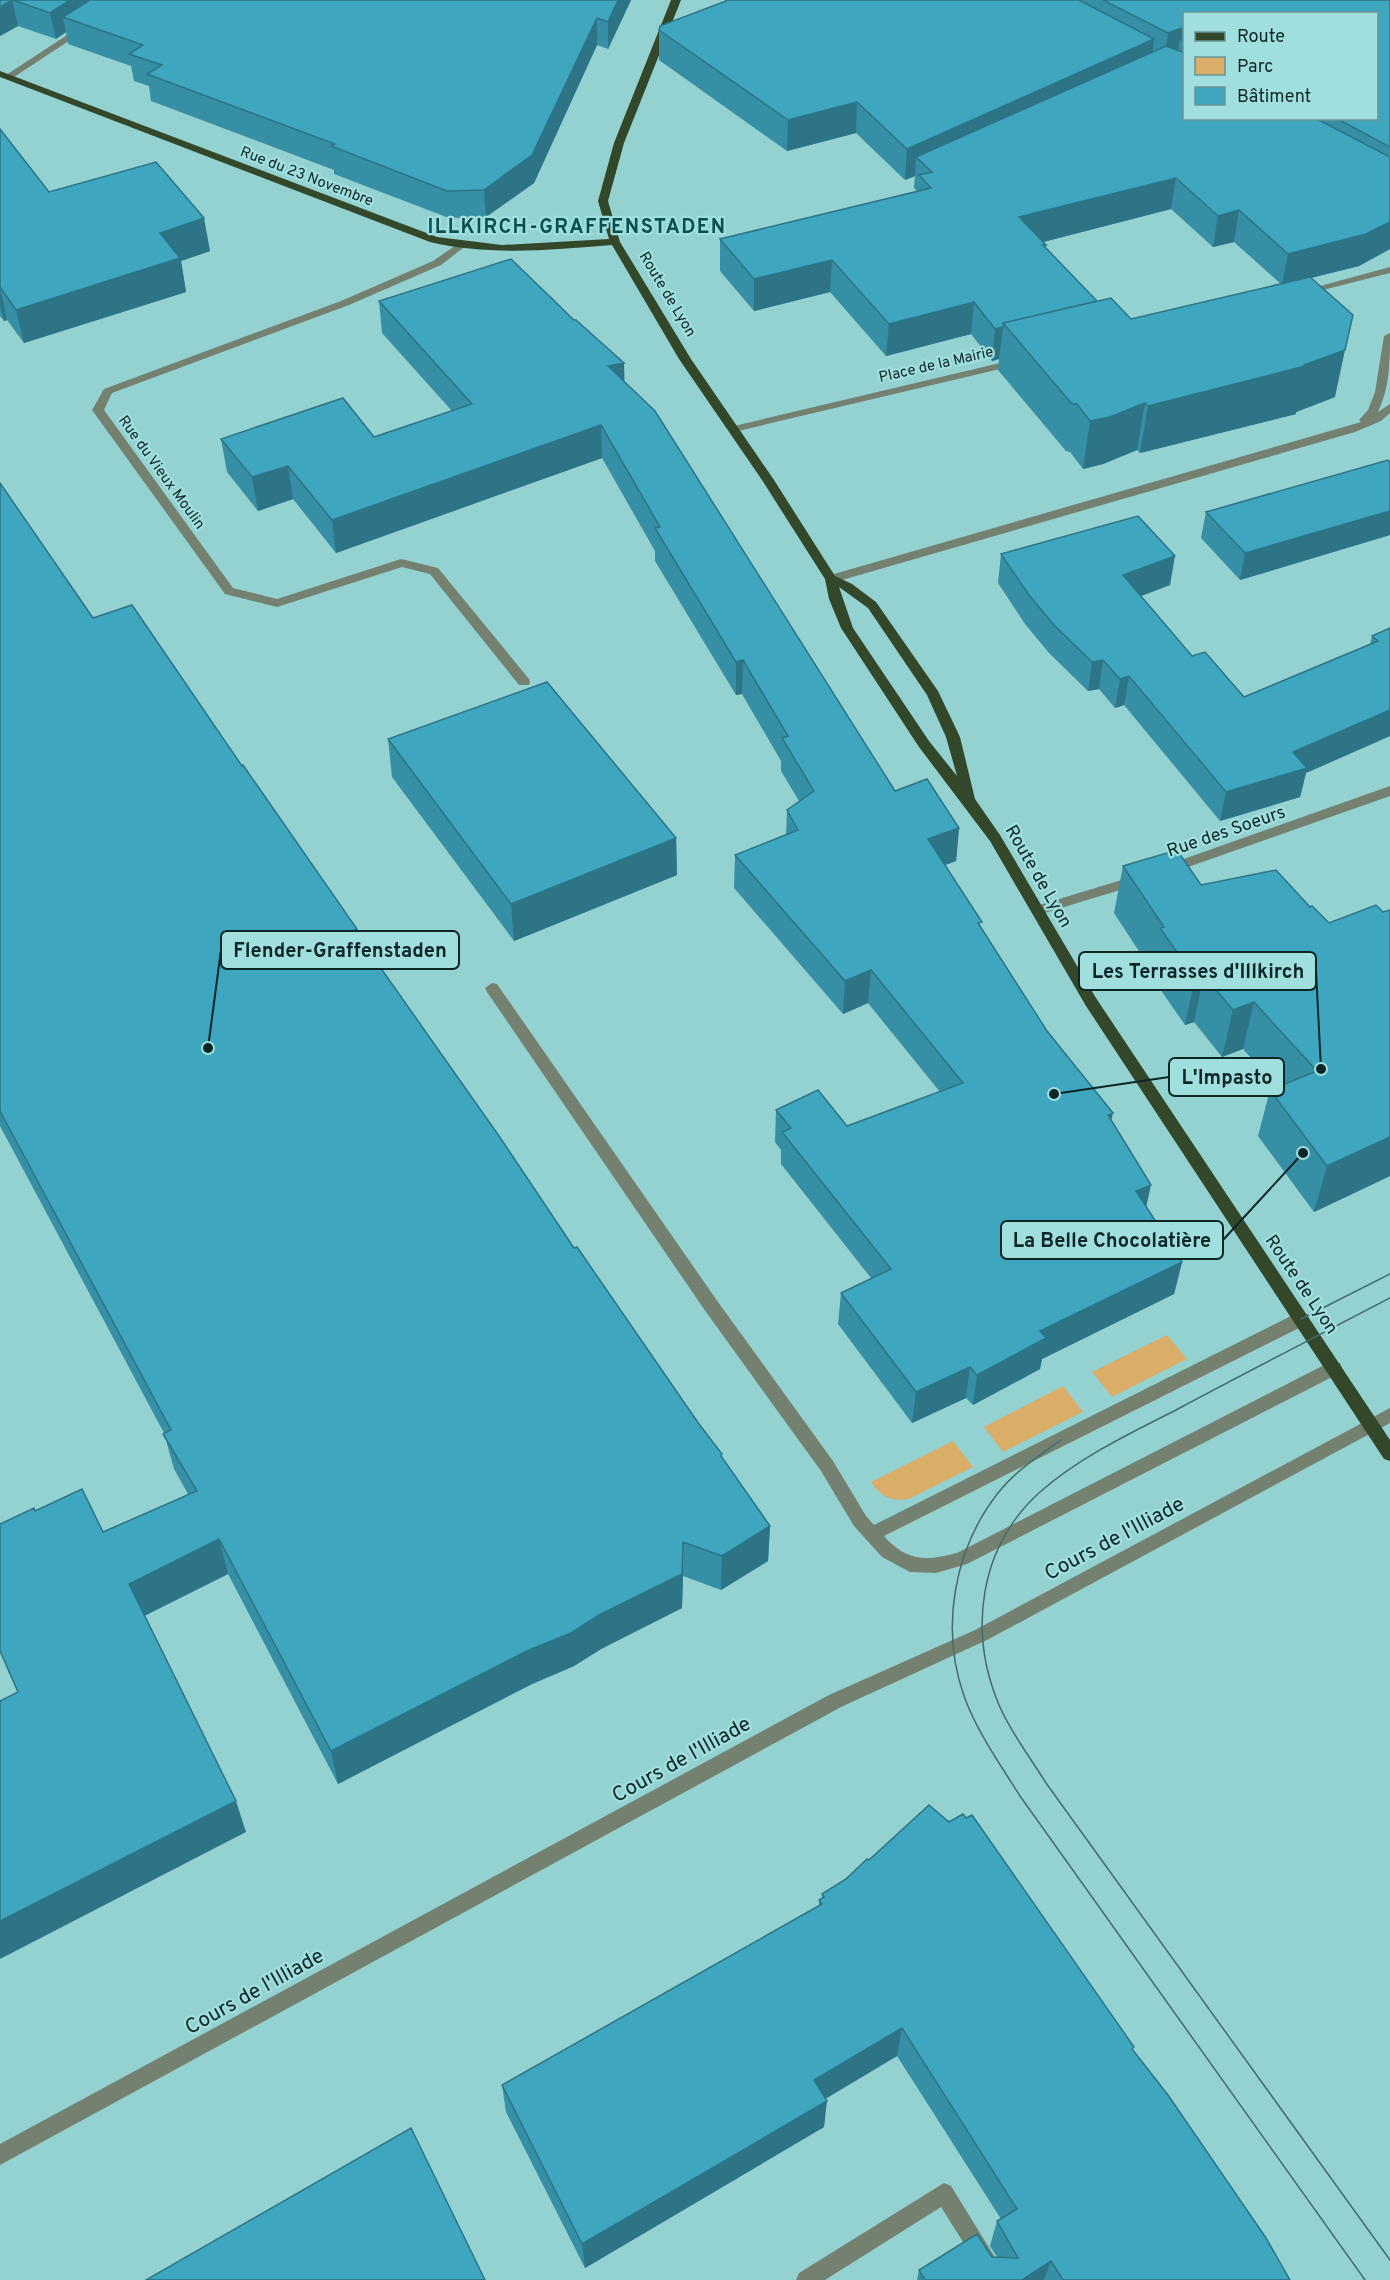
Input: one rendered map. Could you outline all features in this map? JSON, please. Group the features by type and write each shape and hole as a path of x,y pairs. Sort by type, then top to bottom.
{"main road":[{"name":"Route de Lyon","path":"676,0 619,143 603,201 615,242 685,359 734,429 831,579 835,599 846,628 924,744 969,801 1017,871 1091,1002 1390,1454"},
{"name":"Rue du 23 Novembre","path":"4,75 412,232 459,246 525,247 615,242"},
{"name":"Route de Lyon","path":"831,579 848,587 872,605 933,694 953,737 969,801"}],"street":[{"path":"4,75 96,19"},
{"name":"Rue du Vieux Moulin","path":"459,246 437,262 345,303 108,391 98,410 229,591 277,603 401,563 434,571 524,681"},
{"path":"1290,295 1390,270"},
{"path":"1351,430 1367,419 1380,399 1386,347 1390,336"},
{"name":"Place de la Mairie","path":"734,429 1024,360"},
{"path":"831,579 879,563 1351,430 1377,419 1390,407"},
{"name":"Rue des Soeurs","path":"1038,910 1225,851 1390,790"},
{"path":"492,988 712,1307 827,1466 860,1521 888,1552 910,1565 936,1566 961,1559 1334,1368"},
{"path":"872,1534 1301,1319"},
{"name":"Cours de l'Illiade","path":"0,2155 835,1701 981,1635 1390,1415"},
{"path":"806,2280 944,2193 999,2280"}],"green space":[{"path":"1167,1335 1187,1359 1112,1397 1092,1372"},
{"path":"1063,1386 1083,1412 1003,1452 984,1427"},
{"path":"953,1441 973,1467 909,1499 897,1500 887,1497 871,1482"}],"building":[{"path":"0,0 12,0 0,7"},
{"path":"13,0 70,0 50,13"},
{"path":"90,0 618,0 608,22 597,18 532,155 484,190 447,191 331,146 335,144 147,74 162,65 129,54 143,45 63,17"},
{"path":"726,0 1079,0 1154,39 907,149 857,102 788,120 659,30 660,26"},
{"path":"1103,0 1390,0 1390,147 1340,120 1378,120 1378,12 1183,12 1183,28 1168,33"},
{"path":"1166,46 1183,52 1183,120 1319,120 1390,157 1390,222 1366,234 1288,254 1239,210 1218,216 1176,178 1019,217 1097,301 1003,323 1003,327 995,329 974,302 889,324 832,260 754,279 720,239 931,188 919,175 932,172 916,157"},
{"path":"0,129 49,192 156,162 204,218 160,233 180,258 16,310 0,287"},
{"path":"511,259 574,320 624,363 608,366 655,411 895,791 927,779 959,828 928,839 982,922 978,923 1047,1031 1113,1113 1108,1115 1151,1185 1136,1191 1182,1262 1040,1331 1046,1338 977,1375 970,1367 916,1392 841,1293 891,1269 782,1132 791,1128 776,1110 818,1090 847,1126 963,1083 871,970 845,981 735,855 798,830 787,810 814,791 782,738 788,736 743,660 736,662 655,528 660,527 601,425 332,520 288,466 252,477 221,439 343,398 374,437 472,404 379,301"},
{"path":"1310,277 1353,315 1345,350 1305,366 1148,406 1145,403 1110,417 1090,421 1077,404 1072,404 1003,323 1111,298 1131,319"},
{"path":"1388,460 1390,462 1390,511 1245,553 1206,512"},
{"path":"0,483 93,618 132,605 357,929 354,930 499,1136 574,1248 577,1247 770,1526 722,1556 683,1542 682,1574 599,1615 571,1633 529,1650 331,1751 219,1539 129,1584 236,1801 0,1921 0,1701 18,1692 0,1651 0,1524 82,1489 103,1532 197,1491 163,1434 171,1430 0,1111"},
{"path":"1138,516 1175,556 1123,575 1192,656 1205,652 1244,697 1378,641 1372,636 1390,628 1390,710 1293,752 1307,768 1226,792 1129,676 1120,679 1103,660 1092,662 1053,624 1029,595 1001,554"},
{"path":"547,682 676,838 511,904 388,739"},
{"path":"1177,850 1201,885 1276,870 1310,907 1312,906 1329,923 1376,905 1383,912 1390,910 1390,1137 1327,1166 1270,1090 1317,1071 1254,1002 1233,1010 1204,975 1195,978 1160,928 1164,927 1123,866"},
{"path":"929,1805 949,1822 963,1814 966,1818 972,1815 1134,2047 1132,2049 1168,2095 1266,2238 1290,2280 1063,2280 1051,2261 1022,2280 925,2280 919,2270 977,2234 992,2257 1018,2258 997,2221 1017,2209 902,2028 814,2080 827,2101 582,2244 502,2085 822,1904 819,1900 824,1897 822,1894 846,1879 867,1859 869,1860"},
{"path":"411,2128 485,2280 146,2280"}],"tram line":[{"path":"1301,1319 1390,1274"},
{"path":"1390,1298 1123,1437 1055,1479 1019,1514 1004,1538 992,1564 985,1591 982,1620 989,1677 999,1705 1021,1745 1046,1783 1390,2260"},
{"path":"1061,1440 1028,1464 1005,1485 983,1515 971,1539 962,1564 953,1617 953,1643 964,1696 982,1735 1020,1796 1365,2280"}],"place":[{"name":"Flender-Graffenstaden","path":"208,1048"},
{"name":"Les Terrasses d'Illkirch","path":"1321,1069"},
{"name":"L'Impasto","path":"1054,1094"},
{"name":"La Belle Chocolatière","path":"1303,1153"}],"district":[{"name":"ILLKIRCH-GRAFFENSTADEN","path":"577,226"}]}
